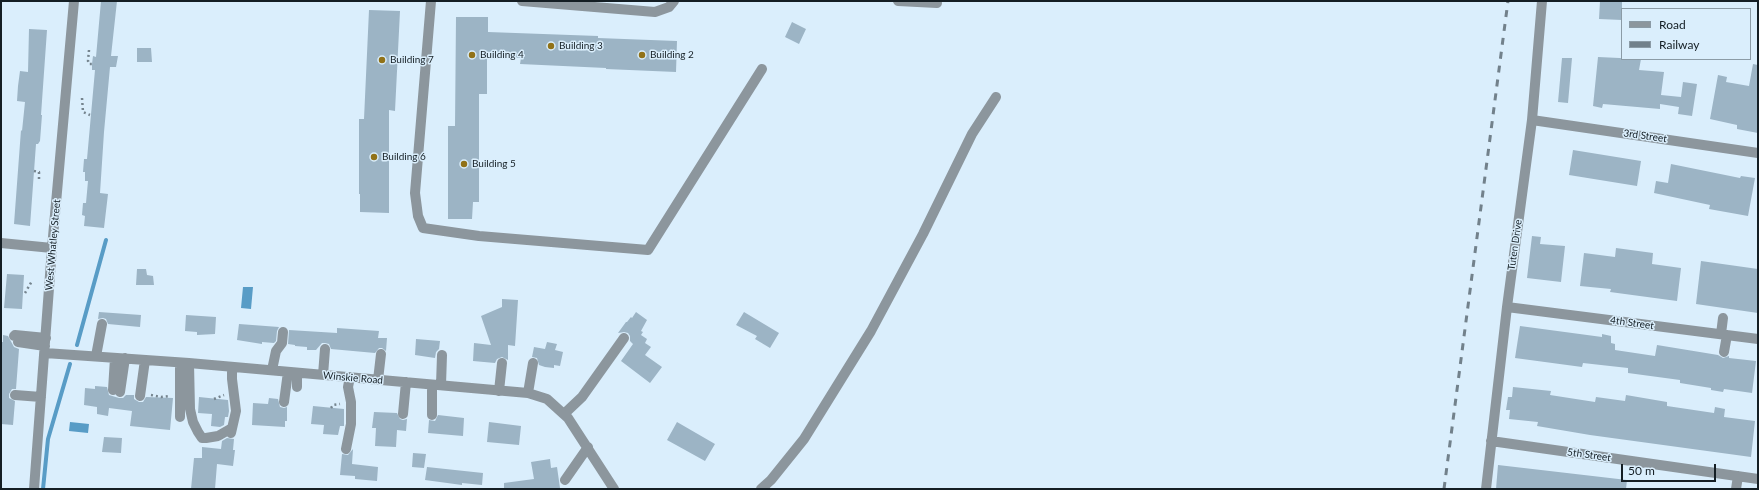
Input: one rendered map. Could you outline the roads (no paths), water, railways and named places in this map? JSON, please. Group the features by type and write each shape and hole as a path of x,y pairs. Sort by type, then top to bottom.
{"street":[{"name":"West Whatley Street","path":"34,489 52,248 74,1"},
{"path":"431,1 415,193 418,216 423,228 479,236 648,250 762,69"},
{"path":"522,1 656,12 669,6 674,1"},
{"path":"898,1 937,3"},
{"name":"Tuten Drive","path":"1486,489 1507,307 1532,120 1542,1"},
{"path":"762,489 804,439 871,331 923,234 972,134 996,96"},
{"name":"3rd Street","path":"1532,120 1758,153"},
{"path":"1,243 52,248"},
{"name":"4th Street","path":"1507,307 1758,339"},
{"path":"1723,318 1724,352"},
{"path":"96,356 102,324"},
{"path":"272,370 276,351 282,343 283,332"},
{"name":"Winskie Road","path":"16,339 15,335 45,345 96,356 528,393 547,399 568,418 614,489"},
{"path":"564,414 582,397 624,338"},
{"path":"323,375 325,349"},
{"path":"378,380 380,354"},
{"path":"432,415 442,355"},
{"path":"117,391 120,358"},
{"path":"140,394 145,360"},
{"path":"180,418 180,394 185,363"},
{"path":"185,363 190,409 198,432 202,438 218,436 232,431 236,411 232,367"},
{"path":"499,391 502,363"},
{"path":"528,393 533,363"},
{"path":"293,372 297,387"},
{"path":"284,402 293,372"},
{"path":"346,449 351,424 351,402 348,387 350,377"},
{"path":"404,414 406,382"},
{"path":"15,395 41,397"},
{"name":"5th Street","path":"1491,441 1758,479"},
{"path":"564,480 588,447"},
{"path":"1736,489 1738,476"}],"water":[{"path":"243,287 253,287 251,309 241,308"},
{"path":"70,422 89,424 88,433 69,431"}],"waterway":[{"path":"77,345 106,240"},
{"path":"43,489 48,439 70,364"}],"railway":[{"path":"1444,489 1508,1"}],"place":[{"name":"Building 3","path":"551,46"},
{"name":"Building 4","path":"472,55"},
{"name":"Building 2","path":"642,55"},
{"name":"Building 7","path":"382,60"},
{"name":"Building 6","path":"374,157"},
{"name":"Building 5","path":"464,164"}]}
